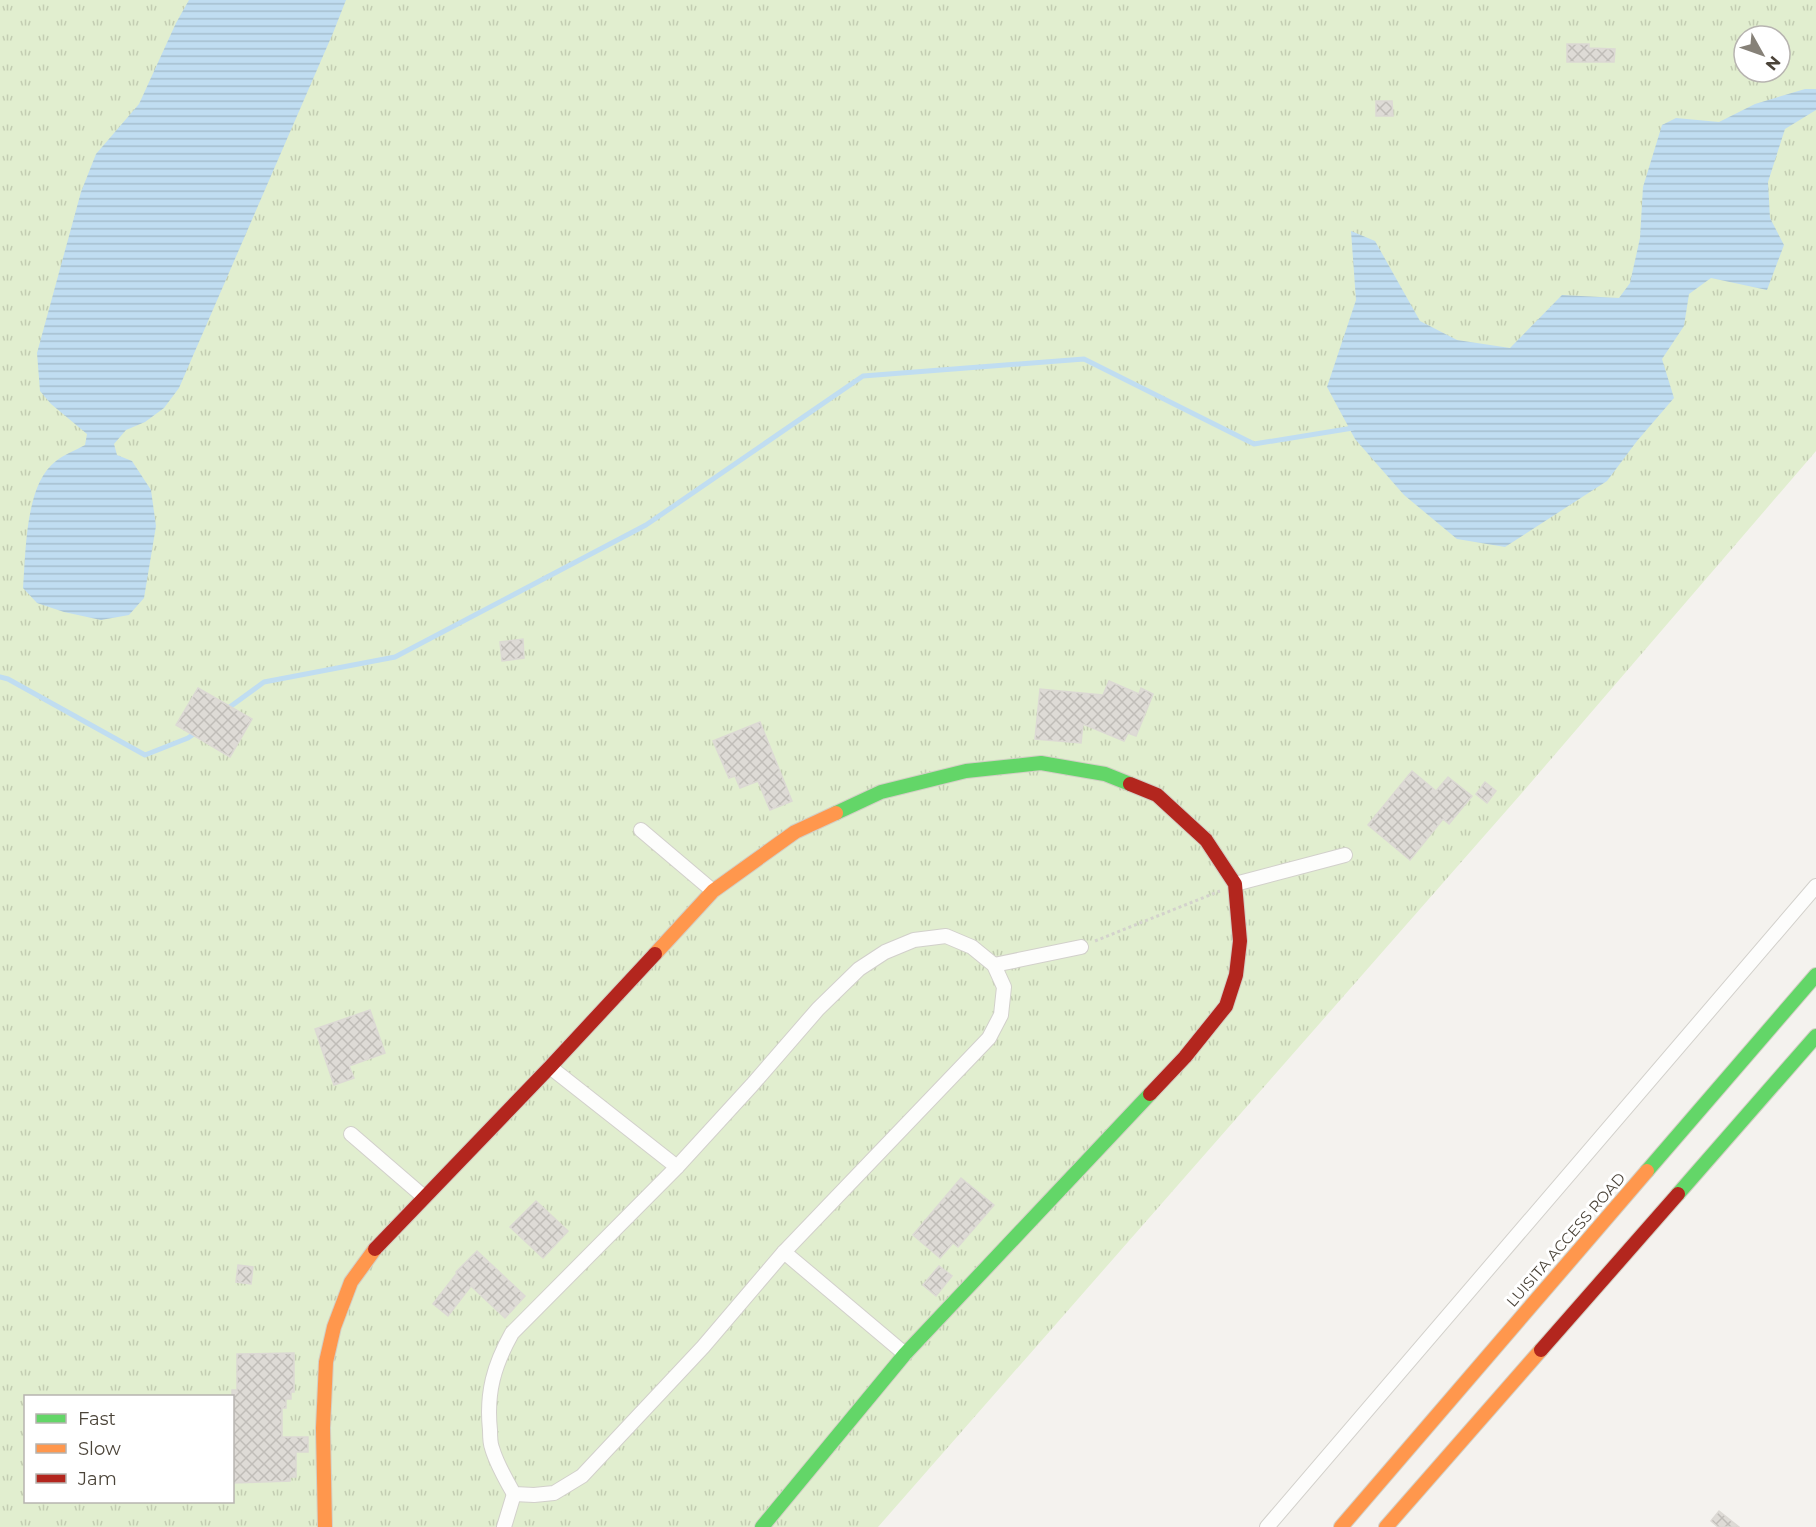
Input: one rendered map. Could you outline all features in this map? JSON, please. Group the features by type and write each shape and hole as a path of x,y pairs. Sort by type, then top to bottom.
{"street":[{"path":"326,1527 323,1428 326,1362 334,1327 351,1282 374,1250 550,1067 713,891 795,832 881,792 966,771 1041,763 1105,774 1157,795 1206,840 1235,884 1240,941 1236,975 1226,1006 1185,1058 905,1354 762,1527"},
{"path":"641,830 713,891"},
{"path":"1235,884 1345,855"},
{"path":"1268,1527 1816,886"},
{"path":"504,1527 514,1494 503,1475 492,1447 488,1411 491,1380 500,1354 512,1333 677,1167 818,1009 859,969 885,952 914,940 946,936 972,947 994,965 1004,987 1001,1015 989,1038 784,1252 703,1347 582,1476 554,1493 514,1494"},
{"path":"994,965 1081,947"},
{"name":"LUISITA ACCESS ROAD","path":"1341,1527 1816,975"},
{"path":"1386,1527 1816,1036"},
{"path":"550,1067 677,1167"},
{"path":"351,1134 424,1197"},
{"path":"784,1252 905,1354"}],"path":[{"path":"1081,947 1235,884"}],"green space":[{"path":"0,0 1816,0 1816,451 1527,787 878,1527 0,1527"}],"water":[{"path":"189,0 346,0 179,388 164,408 145,422 126,430 114,444 117,455 132,461 151,490 156,526 144,598 129,615 101,620 37,603 23,588 29,519 38,485 56,461 85,445 87,434 51,404 40,391 37,353 81,192 96,154 139,104"},
{"path":"1805,89 1816,89 1816,110 1785,129 1768,182 1770,218 1784,245 1767,290 1711,278 1689,294 1684,326 1662,359 1674,398 1607,481 1505,547 1457,539 1404,495 1355,439 1327,387 1356,300 1351,231 1375,241 1420,321 1457,340 1510,348 1562,295 1619,298 1630,283 1640,238 1643,187 1662,125 1676,118 1719,122 1755,104"}],"building":[{"path":"1567,44 1589,44 1589,48 1615,49 1614,62 1567,62"},
{"path":"1376,101 1392,101 1393,116 1376,116"},
{"path":"523,639 524,658 502,661 500,642"},
{"path":"1109,681 1139,694 1141,688 1153,694 1136,736 1128,733 1124,741 1083,724 1081,743 1035,739 1040,689 1103,695"},
{"path":"198,688 252,719 230,757 176,725"},
{"path":"760,722 792,801 770,810 758,781 740,788 735,776 729,778 713,741"},
{"path":"1412,771 1436,791 1448,777 1472,796 1449,824 1443,819 1410,860 1368,825"},
{"path":"1485,782 1496,791 1487,803 1476,794"},
{"path":"370,1010 385,1053 349,1066 354,1078 334,1085 315,1029"},
{"path":"961,1178 994,1205 958,1247 953,1243 940,1258 913,1235"},
{"path":"536,1201 568,1231 543,1258 510,1227"},
{"path":"477,1251 525,1296 505,1318 471,1286 448,1316 433,1304 456,1272"},
{"path":"238,1265 253,1267 251,1284 236,1282"},
{"path":"939,1266 952,1276 936,1296 923,1285"},
{"path":"294,1353 294,1392 291,1392 291,1399 286,1399 286,1408 282,1408 282,1437 308,1437 308,1452 296,1452 296,1477 290,1477 290,1481 234,1483 234,1395 232,1395 232,1390 237,1390 237,1354"},
{"path":"1719,1511 1739,1527 1718,1527 1711,1521"}],"waterway":[{"path":"227,709 264,682 395,657 646,525 863,376 1084,359 1254,444 1353,428"},
{"path":"0,677 8,679 145,755 188,738 198,731"}],"traffic: fast":[{"path":"836,813 881,792 966,771 1041,763 1105,774 1130,784"},
{"path":"1647,1171 1816,975"},
{"path":"1678,1194 1816,1036"},
{"path":"762,1527 905,1354 1150,1094"}],"traffic: slow":[{"path":"655,954 713,891 795,832 836,813"},
{"path":"1341,1527 1647,1171"},
{"path":"325,1527 323,1428 326,1362 334,1327 351,1282 375,1249"},
{"path":"1386,1527 1541,1350"}],"traffic: jam":[{"path":"1130,784 1157,795 1206,840 1235,884 1240,941 1236,975 1226,1006 1185,1057 1150,1094"},
{"path":"375,1249 655,954"},
{"path":"1541,1350 1678,1194"}]}
